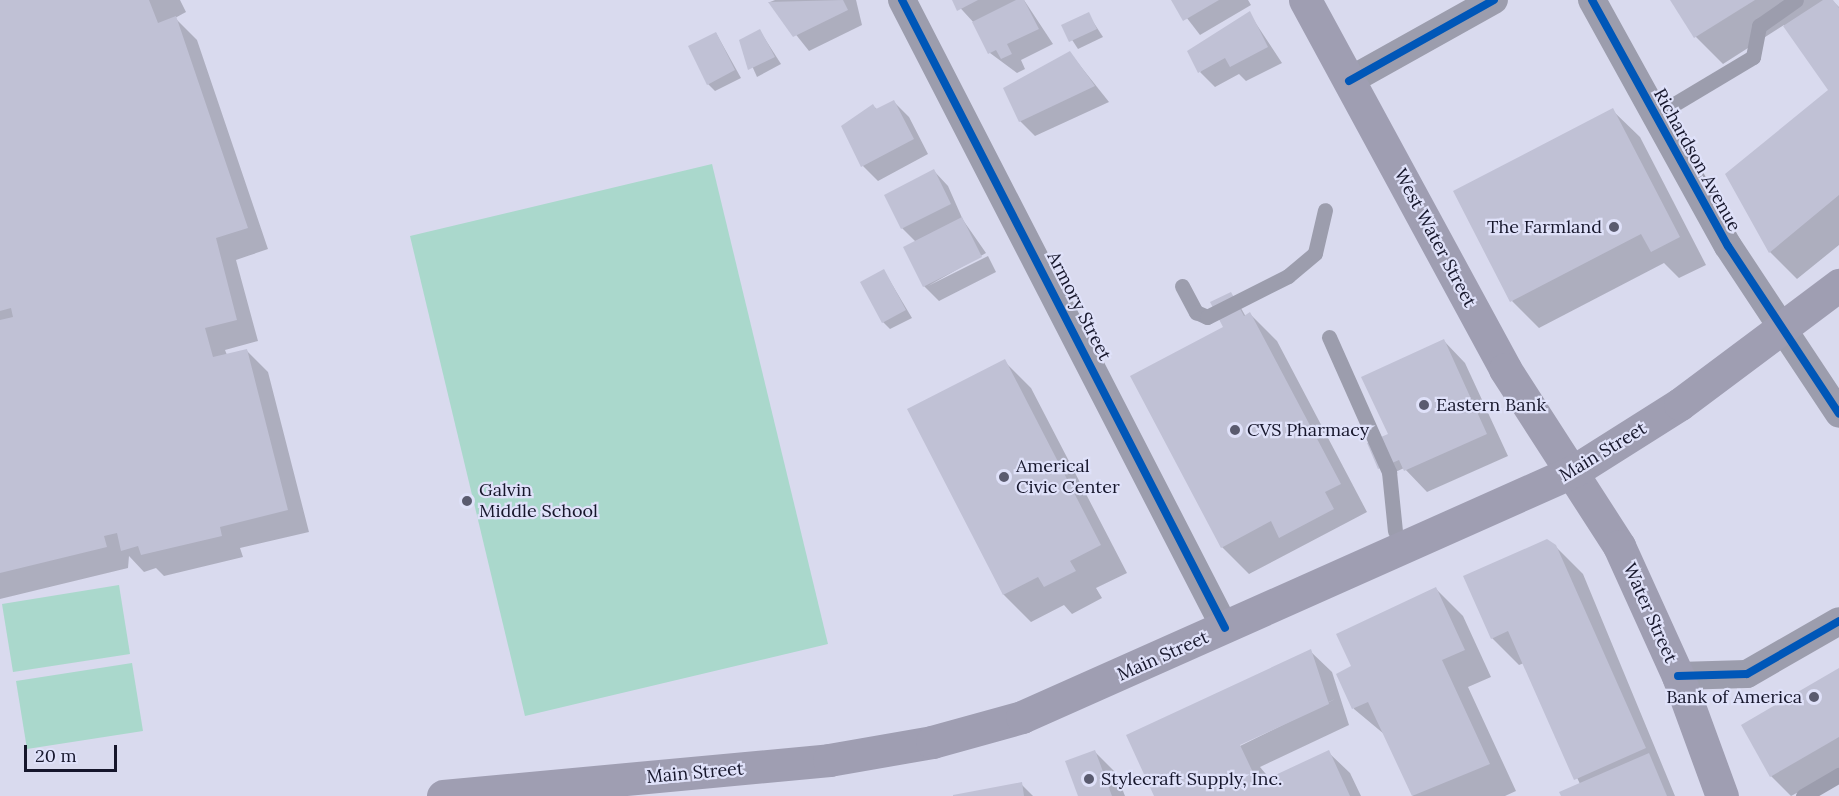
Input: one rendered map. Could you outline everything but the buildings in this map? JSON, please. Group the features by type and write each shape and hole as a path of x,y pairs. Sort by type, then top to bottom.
{"main road":[{"name":"West Water Street","path":"1305,0 1505,369 1574,471"},
{"name":"Main Street","path":"443,796 588,789 829,760 961,735 1057,703 1574,471 1781,332 1839,285"},
{"name":"Water Street","path":"1574,471 1633,572 1678,676 1722,796"}],"street":[{"name":"Armory Street","path":"902,0 1225,628"},
{"path":"1349,81 1494,0"},
{"name":"Richardson Avenue","path":"1592,0 1781,332 1839,414"},
{"path":"1678,676 1747,674 1839,621"}],"lane":[{"path":"1656,115 1753,57 1759,26 1796,0"},
{"path":"1182,286 1196,312 1207,317 1288,276 1315,253 1325,210"},
{"path":"1329,337 1389,472 1395,531"},
{"path":"1803,796 1839,775"}],"green space":[{"path":"712,164 828,644 525,716 410,236"},
{"path":"119,585 130,654 13,672 2,604"},
{"path":"132,663 143,731 27,749 16,681"}],"cycle path":[{"path":"902,0 1225,628"},
{"path":"1349,81 1494,0"},
{"path":"1592,0 1728,246 1839,414"},
{"path":"1678,676 1747,674 1839,621"}],"place":[{"name":"The Farmland","path":"1614,227"},
{"name":"Eastern Bank","path":"1424,405"},
{"name":"CVS Pharmacy","path":"1235,430"},
{"name":"Americal Civic Center","path":"1004,477"},
{"name":"Galvin Middle School","path":"467,501"},
{"name":"Bank of America","path":"1814,697"},
{"name":"Stylecraft Supply, Inc.","path":"1089,779"}]}
